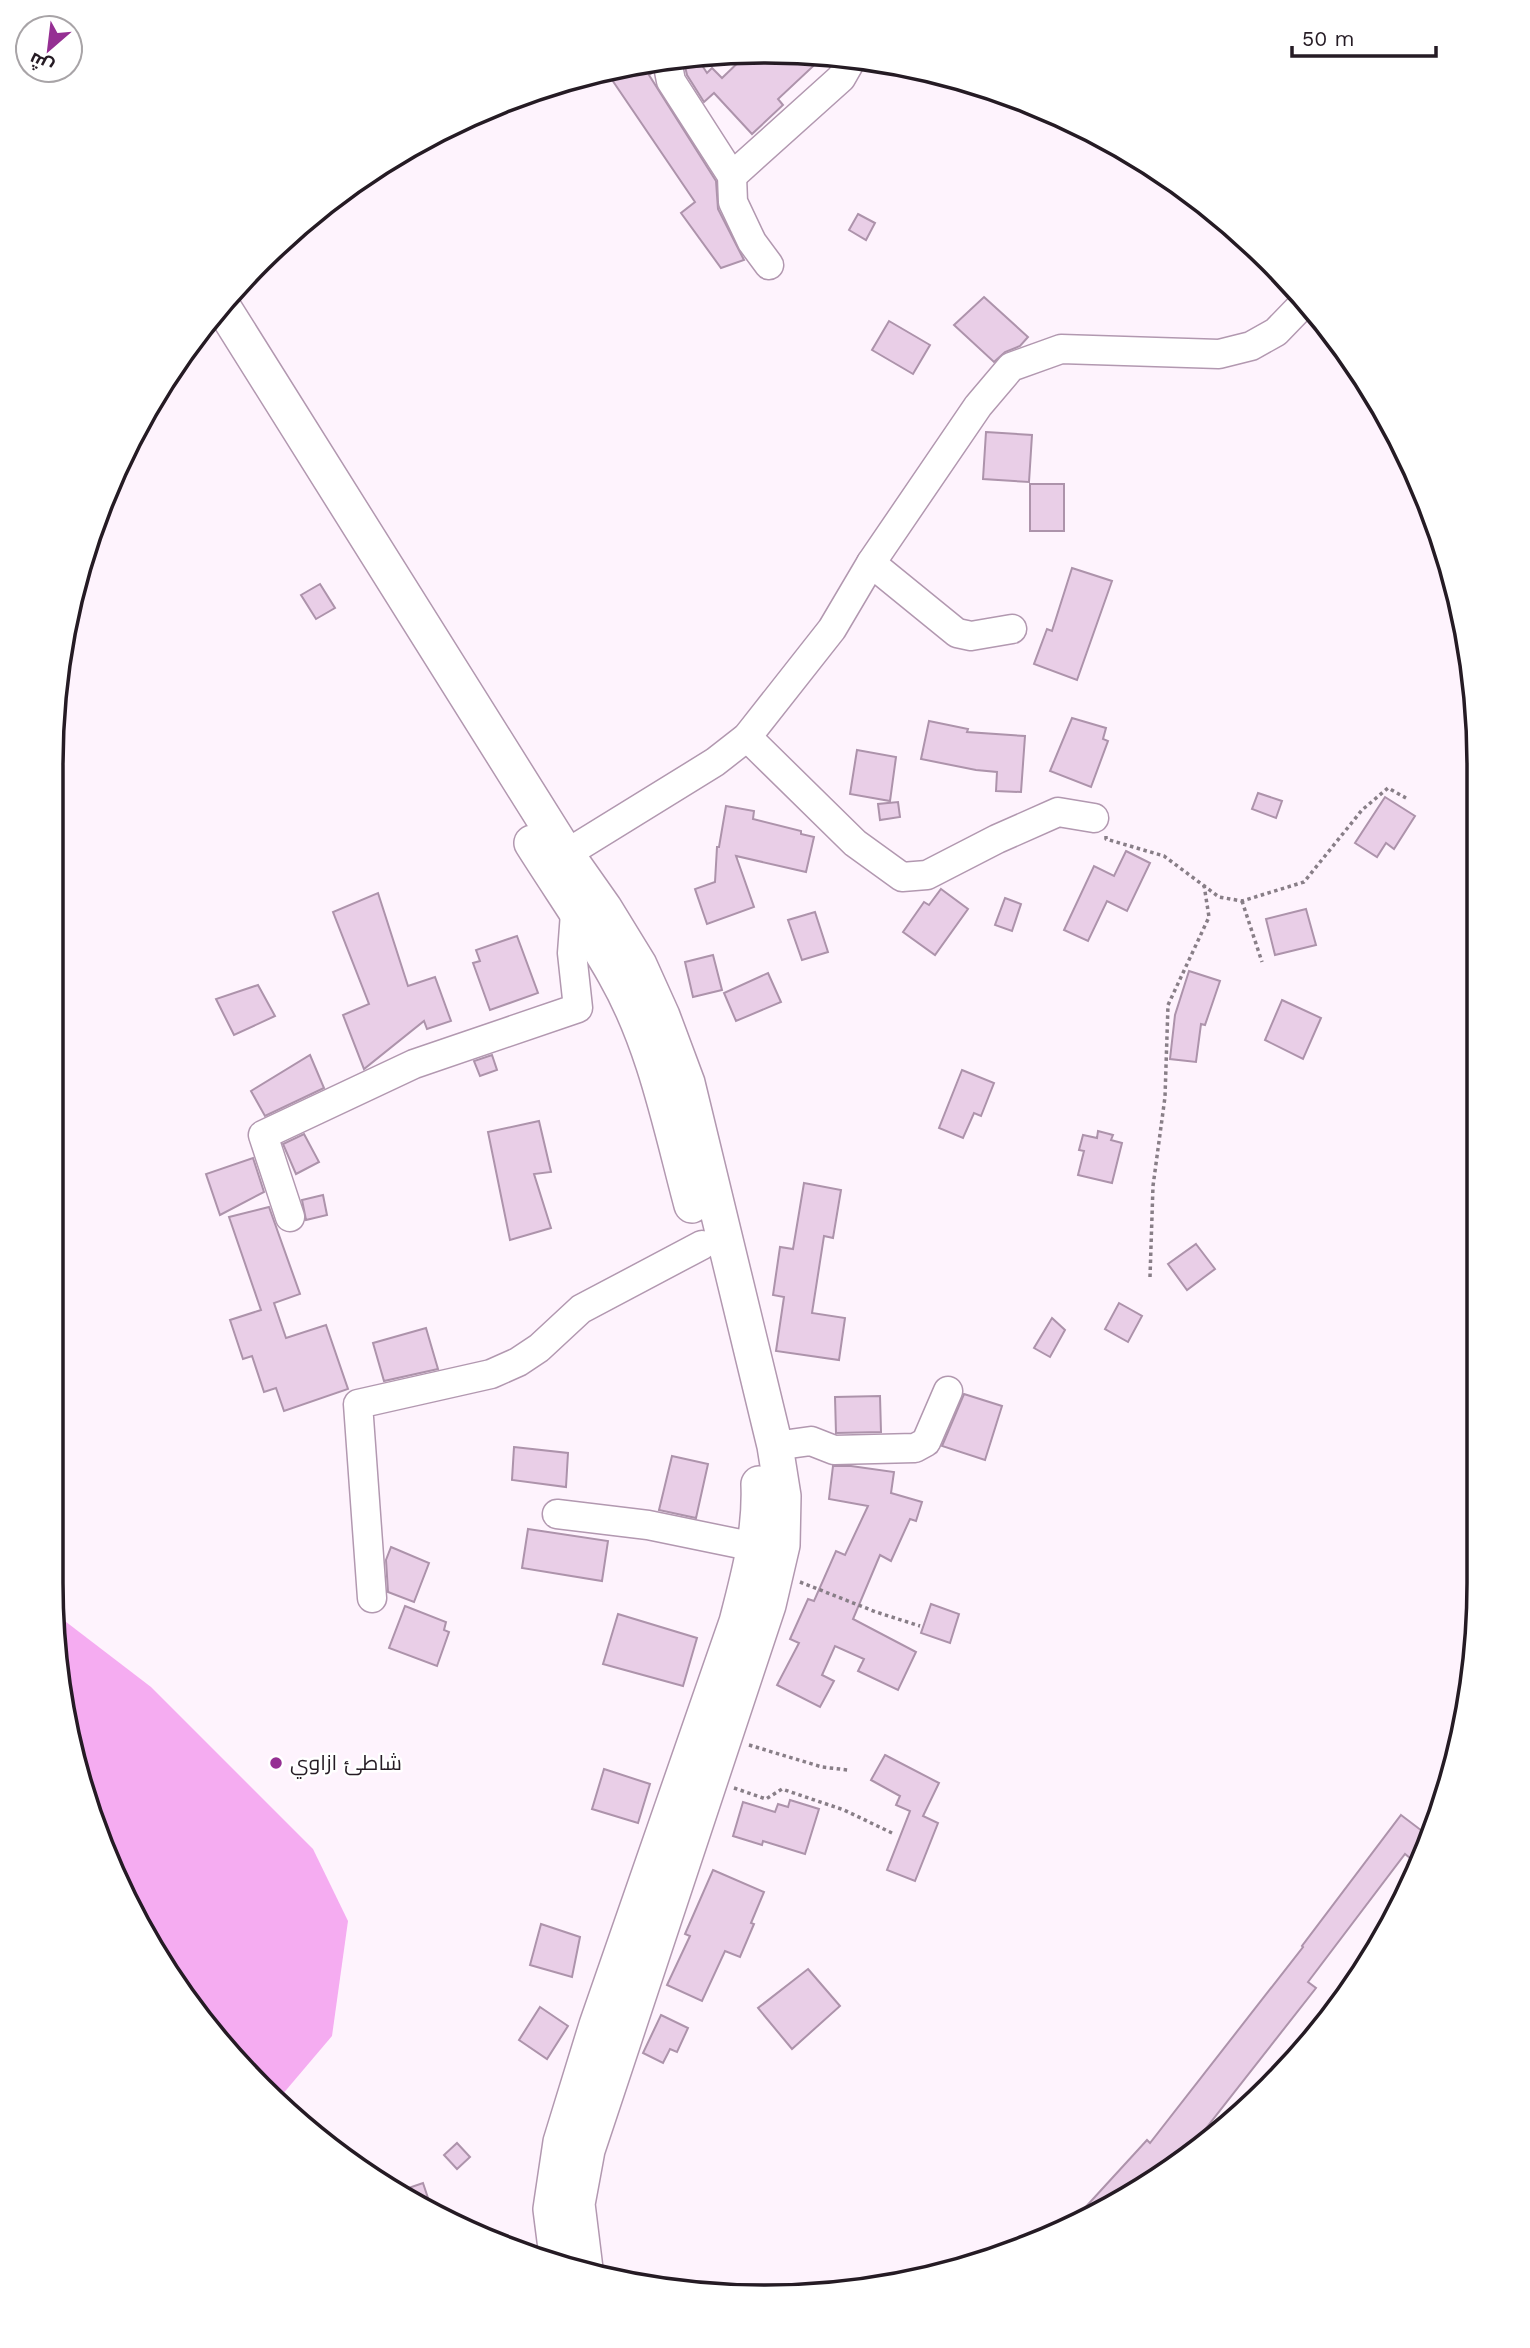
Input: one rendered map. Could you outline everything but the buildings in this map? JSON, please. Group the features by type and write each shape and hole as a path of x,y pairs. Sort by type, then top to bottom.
{"main road":[{"path":"227,314 566,854 639,965 687,1083 775,1446 783,1496 782,1545 765,1560 737,1622 597,2025 561,2142 551,2209 557,2253"},
{"path":"211,334 615,974 642,1032 662,1091 758,1469 768,1605 587,2150 577,2204 583,2261"}],"street":[{"path":"732,176 841,78 843,68"},
{"path":"669,70 671,81 732,176 733,202 752,242 769,265"},
{"path":"566,854 715,762 747,737 832,629 871,563 978,406 1011,367 1061,349 1219,354 1251,346 1276,332 1298,309"},
{"path":"871,563 957,633 971,636 1012,629"},
{"path":"747,737 855,843 902,877 927,875 1058,811 1094,818"},
{"path":"290,1217 263,1135 414,1064 578,1008 572,953 575,913"},
{"path":"372,1598 358,1404 500,1370 539,1348 580,1309 702,1245"},
{"path":"775,1446 811,1441 834,1450 915,1448 926,1442 948,1391"},
{"path":"557,1514 648,1525 765,1560"}],"path":[{"path":"1094,818 1103,819 1106,839 1164,856 1219,897 1242,901 1304,882 1362,810 1388,788 1406,798"},
{"path":"1150,1277 1153,1186 1165,1097 1168,1005 1209,917 1204,885"},
{"path":"1242,901 1262,962"},
{"path":"765,1560 876,1612 920,1626"},
{"path":"723,1737 822,1767 848,1770"},
{"path":"709,1779 766,1799 782,1789 844,1810 892,1833"}],"shaded area":[{"path":"65,1621 151,1687 313,1849 348,1921 332,2036 284,2093 237,2046 181,1973 135,1893 100,1809 76,1720"}],"place":[{"name":"شاطئ ازاوي","path":"276,1763"}]}
